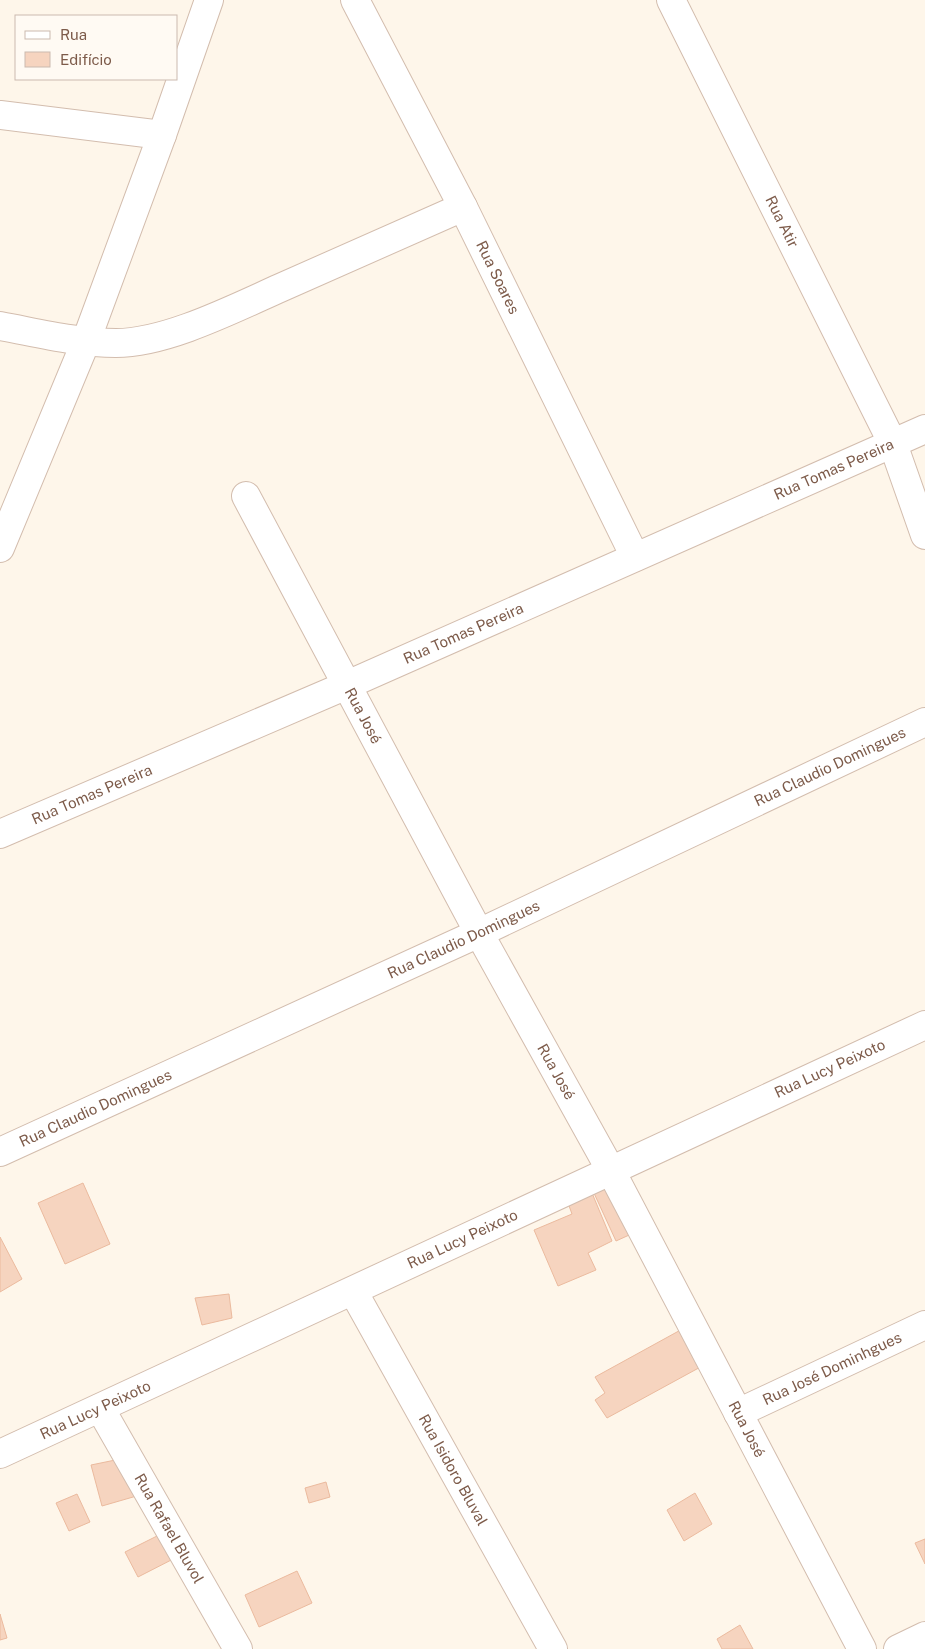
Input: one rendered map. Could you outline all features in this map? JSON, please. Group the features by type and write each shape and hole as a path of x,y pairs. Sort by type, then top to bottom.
{"street":[{"name":"Rua Soares","path":"355,0 463,207 635,557"},
{"name":"Rua Atir","path":"671,0 893,444 925,535"},
{"path":"0,548 86,341 162,135 207,1"},
{"path":"0,115 162,135"},
{"path":"0,326 86,341 116,344 147,340 184,329 252,301 463,207"},
{"name":"Rua Tomas Pereira","path":"0,834 347,685 925,429"},
{"name":"Rua José","path":"246,496 479,933 610,1169 862,1649"},
{"name":"Rua Claudio Domingues","path":"0,1152 479,933 925,722"},
{"name":"Rua Lucy Peixoto","path":"0,1454 925,1024"},
{"name":"Rua Isidoro Bluval","path":"353,1291 553,1649"},
{"name":"Rua José Dominhgues","path":"738,1412 925,1325"},
{"name":"Rua Rafael Bluvol","path":"100,1408 238,1649"},
{"path":"898,1649 925,1636"}],"building":[{"path":"614,1181 638,1231 616,1241 593,1191"},
{"path":"83,1183 110,1244 65,1264 38,1203"},
{"path":"592,1193 612,1241 588,1253 596,1270 558,1286 534,1230 572,1214 568,1203"},
{"path":"0,1237 22,1279 0,1292"},
{"path":"229,1294 232,1318 202,1325 195,1298"},
{"path":"686,1327 706,1364 607,1418 595,1400 605,1393 595,1377"},
{"path":"125,1458 140,1495 102,1506 91,1465"},
{"path":"326,1482 330,1497 309,1503 305,1488"},
{"path":"695,1493 712,1524 684,1541 667,1510"},
{"path":"77,1494 90,1522 69,1531 56,1503"},
{"path":"167,1531 179,1556 138,1577 125,1552"},
{"path":"925,1539 925,1564 915,1543"},
{"path":"297,1571 312,1603 259,1627 245,1595"},
{"path":"0,1614 7,1638 0,1640"},
{"path":"740,1625 753,1649 722,1649 717,1639"}]}
